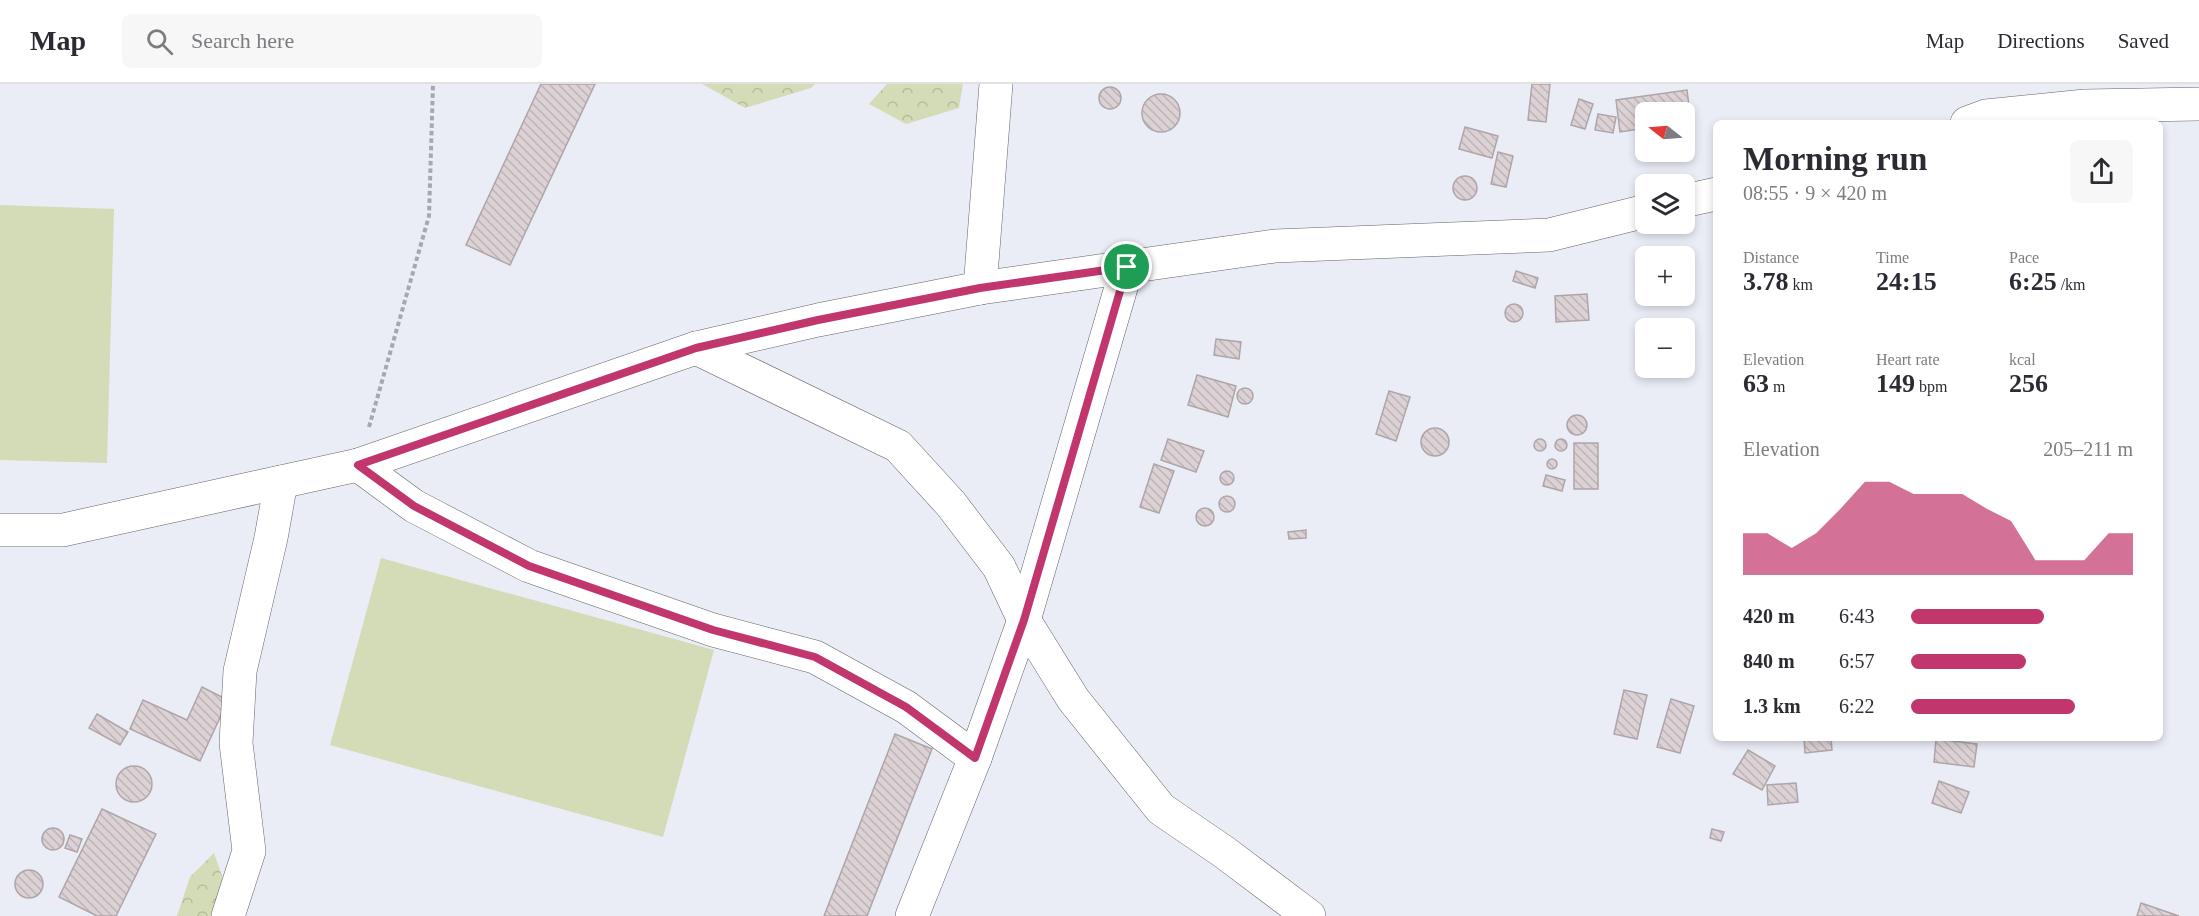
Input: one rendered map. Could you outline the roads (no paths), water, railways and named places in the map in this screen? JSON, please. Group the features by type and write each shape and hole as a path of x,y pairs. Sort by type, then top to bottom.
{"street":[{"path":"980,288 996,84"},
{"path":"1975,120 1986,116 2085,106 2199,104"},
{"path":"1695,199 1713,195"},
{"path":"0,530 63,530 358,465 696,348 818,320 980,288 1275,246 1549,234 1635,214"},
{"path":"912,916 975,758 1024,620 1127,267"},
{"path":"696,348 898,446 951,504 999,567 1024,620 1073,699 1161,809 1224,852 1309,916"},
{"path":"358,465 414,506 529,566 713,630 815,657 906,707 975,758"},
{"path":"228,916 249,850 236,743 240,671 271,538 281,482"}]}
